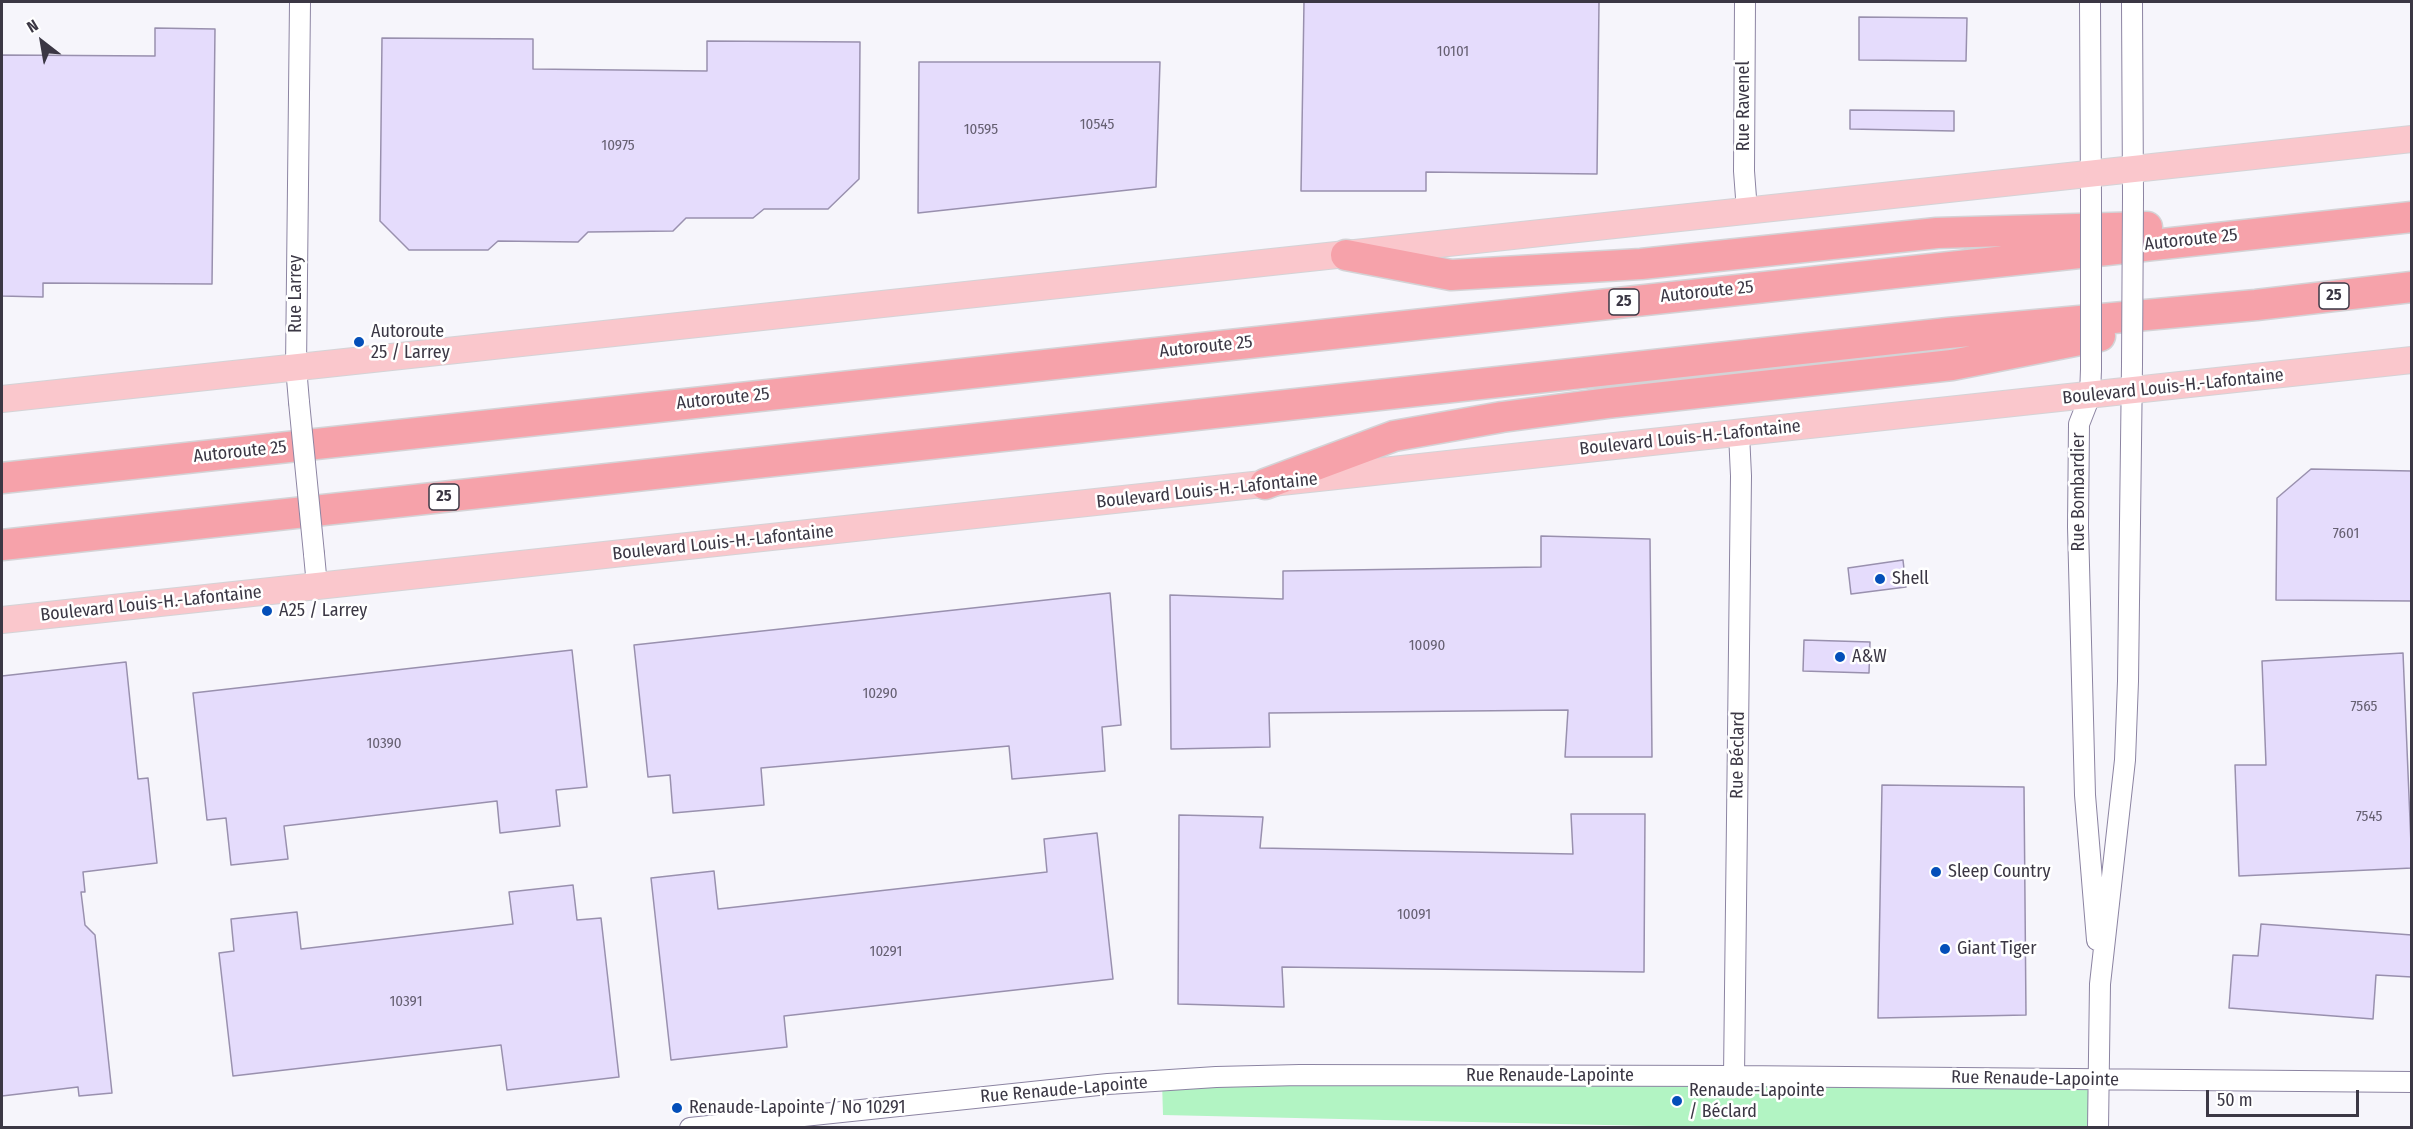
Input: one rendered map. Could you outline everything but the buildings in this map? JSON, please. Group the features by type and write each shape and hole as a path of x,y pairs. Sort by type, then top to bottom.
{"highway":[{"name":"Autoroute 25","path":"2,478 2412,217"},
{"path":"1346,255 1452,274 1641,264 1937,233 2368,222"},
{"name":"25","path":"2,545 1948,333 2256,305 2412,287"},
{"path":"1265,484 1394,436 1448,426 1585,406 1952,365 2256,305"}],"main road":[{"path":"2,399 2134,168 2412,140"},
{"name":"Boulevard Louis-H.-Lafontaine","path":"2,620 2412,360"}],"street":[{"name":"Rue Larrey","path":"300,2 296,367 317,586"},
{"name":"Rue Ravenel","path":"1745,2 1744,171 1747,211"},
{"name":"Rue Bombardier","path":"2090,2 2091,369 2090,396 2079,424 2079,586 2085,795 2100,984"},
{"name":"Rue Bombardier","path":"2098,1128 2100,984 2125,760 2128,681 2134,168 2132,2"},
{"name":"Rue Béclard","path":"1734,1076 1741,476 1738,434"},
{"name":"Rue Renaude-Lapointe","path":"690,1128 1108,1084 1216,1077 1300,1075 1734,1076 2412,1082"}],"green space":[{"path":"1162,1081 2098,1081 2098,1127 1693,1127 1163,1115"}],"place":[{"name":"Autoroute 25 / Larrey","path":"359,342"},
{"name":"Shell","path":"1880,579"},
{"name":"A25 / Larrey","path":"267,611"},
{"name":"A&W","path":"1840,657"},
{"name":"Sleep Country","path":"1936,872"},
{"name":"Giant Tiger","path":"1945,949"},
{"name":"Renaude-Lapointe / Béclard","path":"1677,1101"},
{"name":"Renaude-Lapointe / No 10291","path":"677,1108"}]}
